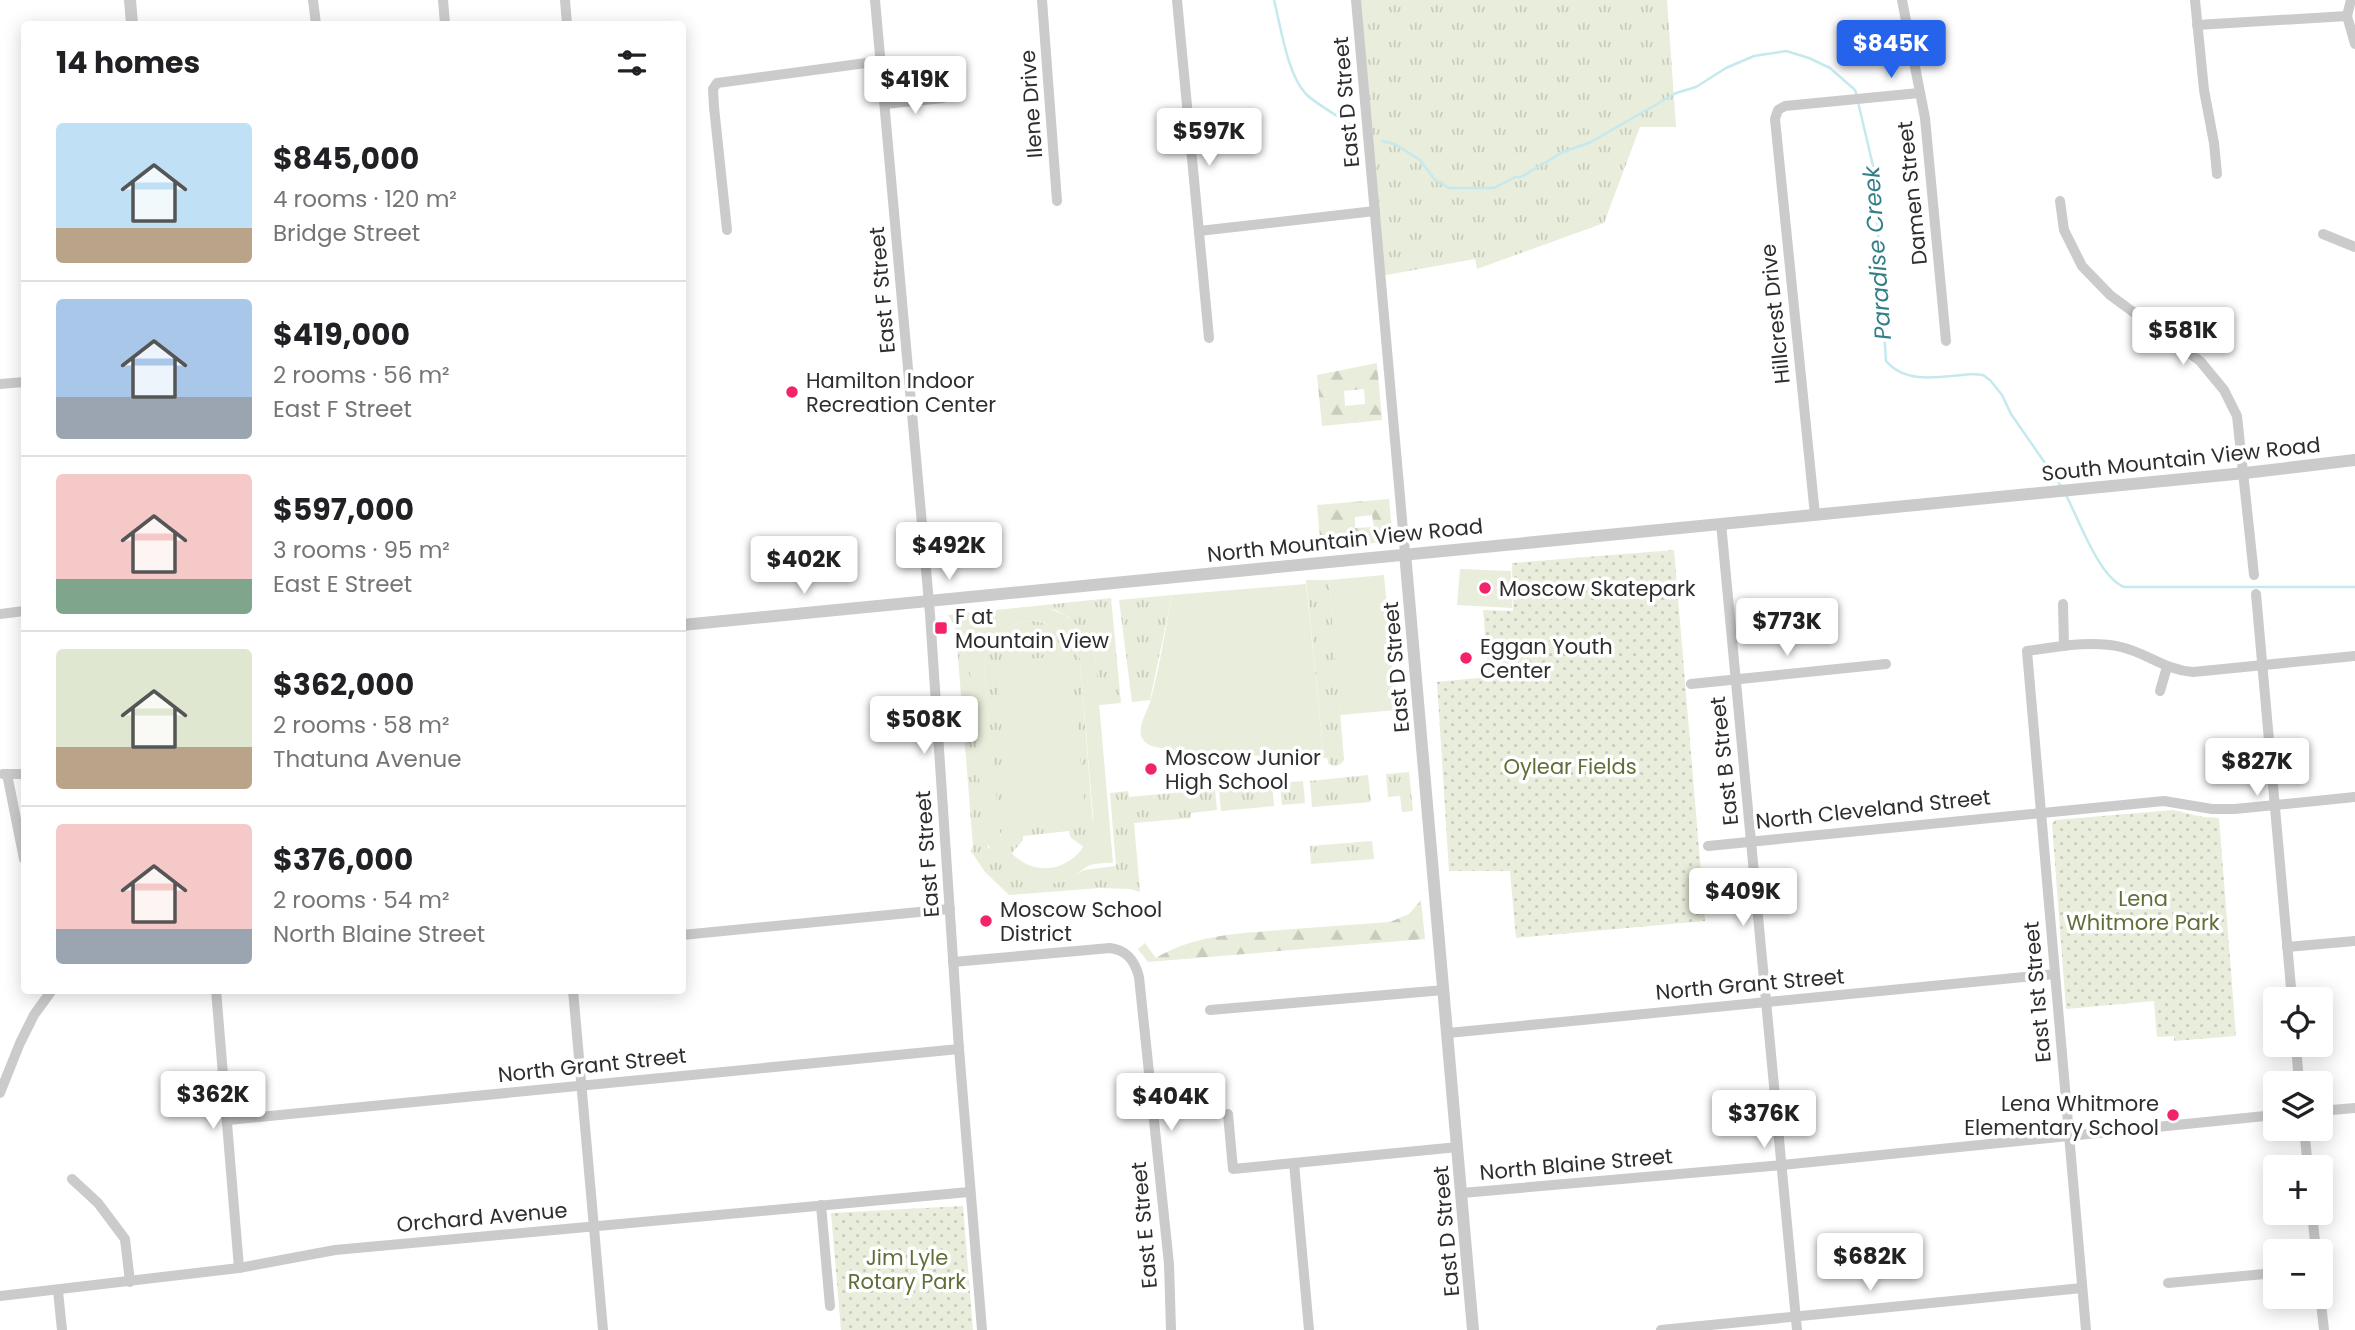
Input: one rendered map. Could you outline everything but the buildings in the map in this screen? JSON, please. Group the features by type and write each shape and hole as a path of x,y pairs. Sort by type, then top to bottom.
{"street":[{"path":"130,0 132,21"},
{"path":"313,0 316,21"},
{"path":"443,0 445,21"},
{"path":"565,0 568,21"},
{"name":"East F Street","path":"875,0 929,600 969,1192 982,1330"},
{"path":"1177,0 1209,338"},
{"name":"East D Street","path":"1356,0 1473,1330"},
{"name":"Damen Street","path":"1902,0 1925,118 1946,341"},
{"path":"2195,0 2204,90 2217,174"},
{"path":"2351,0 2347,16 2355,44"},
{"name":"Ilene Drive","path":"1042,2 1057,201"},
{"path":"2197,25 2347,16"},
{"path":"727,230 713,89 716,83 721,80 881,61"},
{"name":"Hillcrest Drive","path":"1815,515 1777,133 1777,110 1785,106 1919,93"},
{"path":"885,104 943,97"},
{"path":"2060,201 2064,230 2081,266 2110,295 2200,361 2224,390 2237,416 2254,575"},
{"path":"1199,231 1375,211"},
{"path":"2323,234 2355,247"},
{"path":"0,384 21,382"},
{"name":"South Mountain View Road","path":"2012,495 2355,460"},
{"name":"North Mountain View Road","path":"686,625 2012,495"},
{"name":"East B Street","path":"1721,523 1797,1330"},
{"path":"2256,594 2291,987"},
{"path":"2063,604 2064,646 2123,647 2167,667 2193,672 2355,656"},
{"path":"0,614 21,611"},
{"name":"East 1st Street","path":"2064,646 2027,651 2086,1330"},
{"path":"1690,684 1886,664"},
{"path":"2160,691 2167,667"},
{"path":"4,774 21,846"},
{"name":"North Cleveland Street","path":"1708,846 2164,801 2212,809 2355,797"},
{"path":"686,935 950,908"},
{"path":"2287,947 2355,941"},
{"name":"East E Street","path":"953,962 1110,948 1118,949 1135,963 1139,976 1168,1264 1171,1330"},
{"name":"North Grant Street","path":"1448,1033 2055,974"},
{"path":"1210,1010 1444,990"},
{"path":"0,1093 5,1068 34,1015 49,994"},
{"path":"216,994 239,1268"},
{"path":"573,994 603,1330"},
{"name":"North Grant Street","path":"228,1120 959,1049"},
{"path":"2333,1110 2355,1108"},
{"name":"North Blaine Street","path":"1228,1114 1233,1169 1458,1147"},
{"name":"North Blaine Street","path":"1462,1193 2263,1116"},
{"path":"1294,1163 1309,1330"},
{"path":"72,1179 98,1203 125,1239 130,1282"},
{"name":"Orchard Avenue","path":"0,1296 239,1268 335,1250 969,1192"},
{"path":"821,1205 830,1306"},
{"path":"2168,1283 2263,1274"},
{"path":"1661,1330 2082,1289"},
{"path":"58,1291 62,1330"},
{"path":"2322,1309 2324,1330"}],"green space":[{"path":"1356,0 1667,0 1676,127 1640,127 1604,223 1477,269 1475,259 1381,276"},
{"path":"1377,363 1382,420 1322,426 1317,375","holes":["1364,389 1365,404 1345,406 1344,391"]},
{"path":"1389,499 1392,532 1385,542 1321,548 1317,505","holes":["1372,515 1374,527 1355,528 1355,517"]},
{"name":"Oylear Fields","path":"1674,550 1705,921 1516,938 1510,871 1449,871 1437,682 1489,677 1483,610 1513,611 1512,563"},
{"name":"Moscow Skatepark","path":"1460,569 1511,571 1512,608 1457,605"},
{"path":"1384,575 1396,710 1340,715 1329,580"},
{"path":"1306,580 1329,580 1344,760 1336,766 1329,764 1327,758 1324,758"},
{"path":"1306,584 1324,758 1302,759 1166,749 1144,741 1141,734 1142,724 1157,675 1172,595"},
{"path":"1172,595 1150,700 1132,702 1119,600"},
{"path":"1111,598 1121,703 1099,705 1095,657 1090,643 1070,618 1056,610 1027,607 999,615 990,623 966,625 988,848 1055,883 1084,870 1116,866 1110,793 1128,791 1129,797 1215,789 1217,810 1191,813 1191,818 1134,823 1140,892 1100,888 1009,895 985,872 971,851 973,846 955,627 948,615"},
{"path":"1040,607 1061,613 1085,635 1095,657 1113,863 1091,865 1072,878 1054,883 1028,882 1016,877 997,860 984,835 966,625 990,623 1011,609","holes":["1025,622 1043,623 1063,633 1073,644 1080,659 1093,816 1089,836 1080,851 1068,862 1054,867 1038,868 1023,863 1010,851 1000,834 984,667 990,648 1007,629"]},
{"path":"1035,621 1063,633 1073,644 1080,659 1093,825 1085,848 1070,837 1069,831 1023,836 1023,840 1011,854 1003,842 998,826 984,666 990,648 1001,634 1016,625"},
{"path":"1071,655 1086,822 1011,828 996,662"},
{"path":"1409,772 1413,811 1402,812 1400,796 1388,797 1386,774"},
{"path":"1368,775 1371,802 1312,807 1310,781"},
{"path":"1303,781 1305,803 1282,805 1280,783"},
{"path":"1272,784 1274,806 1221,811 1219,789"},
{"name":"Lena Whitmore Park","path":"2173,810 2219,818 2236,1036 2174,1041 2174,1036 2157,1037 2154,1001 2066,1009 2052,824 2055,820"},
{"path":"1372,841 1374,859 1311,864 1310,846"},
{"path":"1421,900 1425,939 1148,962 1138,949 1145,943 1156,958 1188,943 1222,936 1390,922 1409,914"},
{"name":"Jim Lyle Rotary Park","path":"963,1206 973,1330 841,1330 831,1213"}],"waterway":[{"name":"Paradise Creek","path":"1274,0 1286,50 1299,85 1310,98 1351,125"},
{"name":"Paradise Creek","path":"1382,141 1395,144 1420,160 1435,180 1449,188 1494,188 1515,177 1521,177 1563,152 1591,142 1676,93 1696,87 1726,68 1754,56 1786,51 1809,58 1830,68 1855,90 1857,96"},
{"name":"Paradise Creek","path":"1858,102 1874,170 1886,361 1904,374 1915,377 1983,375 2002,395 2011,414 2061,486"},
{"name":"Paradise Creek","path":"2066,495 2098,560 2106,572 2124,587 2355,587"}],"place":[{"name":"Hamilton Indoor Recreation Center","path":"792,392"},
{"name":"Moscow Skatepark","path":"1485,588"},
{"name":"F at Mountain View","path":"941,628"},
{"name":"Eggan Youth Center","path":"1466,658"},
{"name":"Moscow Junior High School","path":"1151,769"},
{"name":"Moscow School District","path":"986,921"},
{"name":"Lena Whitmore Elementary School","path":"2173,1115"}]}
